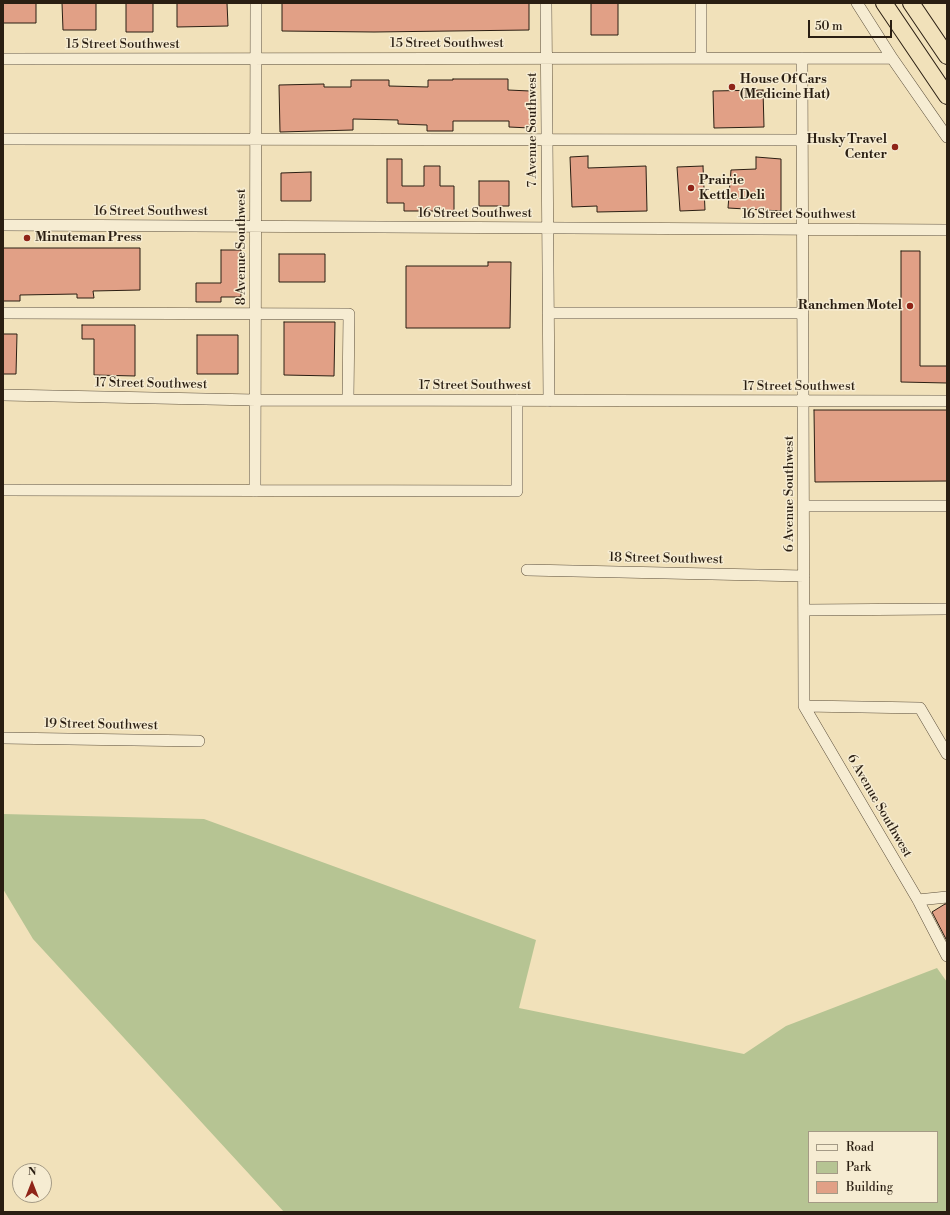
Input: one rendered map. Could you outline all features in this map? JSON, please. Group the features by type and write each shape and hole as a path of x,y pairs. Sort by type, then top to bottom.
{"highway":[{"path":"884,3 947,96"},
{"path":"911,3 947,56"}],"street":[{"name":"8 Avenue Southwest","path":"255,491 256,3"},
{"name":"7 Avenue Southwest","path":"546,3 549,401"},
{"path":"701,3 701,58"},
{"path":"857,3 892,58 947,137"},
{"name":"6 Avenue Southwest","path":"802,58 804,706 918,900 947,956"},
{"name":"15 Street Southwest","path":"3,59 892,58"},
{"path":"3,139 802,140"},
{"name":"16 Street Southwest","path":"3,225 947,230"},
{"path":"3,313 349,314 348,400"},
{"path":"548,313 803,313"},
{"name":"17 Street Southwest","path":"3,395 256,400 947,401"},
{"path":"3,490 517,491 517,400"},
{"path":"804,506 947,506"},
{"name":"18 Street Southwest","path":"527,570 804,576"},
{"path":"804,610 947,609"},
{"path":"804,706 920,708 947,754"},
{"name":"19 Street Southwest","path":"3,738 200,741"},
{"path":"918,900 947,897"}],"green space":[{"path":"3,814 204,819 536,940 519,1008 744,1054 786,1026 937,968 947,982 947,1212 284,1212 33,939 3,889"}],"building":[{"path":"3,3 36,3 36,23 3,23"},
{"path":"62,3 96,3 96,30 63,30"},
{"path":"126,3 153,3 153,32 126,32"},
{"path":"177,3 227,3 228,26 177,27"},
{"path":"282,3 529,3 529,30 374,32 282,31"},
{"path":"591,3 618,3 618,35 591,35"},
{"path":"508,79 508,90 530,91 530,128 509,127 509,121 453,121 453,131 427,131 427,125 398,124 398,120 353,119 353,130 280,132 279,85 324,84 324,87 351,87 351,80 389,80 389,86 428,87 428,80"},
{"path":"763,90 764,127 714,128 713,91"},
{"path":"588,156 588,168 646,166 647,211 597,212 597,206 572,207 570,157"},
{"path":"756,157 781,159 781,211 728,208 731,170 756,169"},
{"path":"387,159 402,159 402,186 424,186 424,166 440,166 440,186 454,186 454,211 404,211 404,203 387,203"},
{"name":"Prairie Kettle Deli","path":"703,166 705,210 680,211 677,167"},
{"path":"311,172 311,201 281,201 281,173"},
{"path":"479,181 509,181 509,206 479,206"},
{"path":"3,248 140,248 140,290 93,291 94,298 77,298 77,294 20,295 20,301 3,301"},
{"path":"221,250 241,250 241,297 221,297 221,302 196,302 196,283 221,283"},
{"name":"Ranchmen Motel","path":"901,251 920,251 920,366 947,366 947,383 901,382"},
{"path":"279,254 325,254 325,282 279,282"},
{"path":"488,262 511,262 510,328 406,328 406,266 488,266"},
{"path":"284,322 335,322 334,376 284,375"},
{"path":"82,325 135,325 135,376 94,375 94,339 82,339"},
{"path":"3,334 17,334 16,374 3,374"},
{"path":"197,335 238,335 238,374 197,374"},
{"path":"814,410 947,410 947,481 815,482"},
{"path":"947,904 947,941 932,912"}],"place":[{"name":"House Of Cars (Medicine Hat)","path":"732,87"},
{"name":"Husky Travel Center","path":"895,147"},
{"name":"Prairie Kettle Deli","path":"691,188"},
{"name":"Minuteman Press","path":"27,238"},
{"name":"Ranchmen Motel","path":"910,306"}]}
